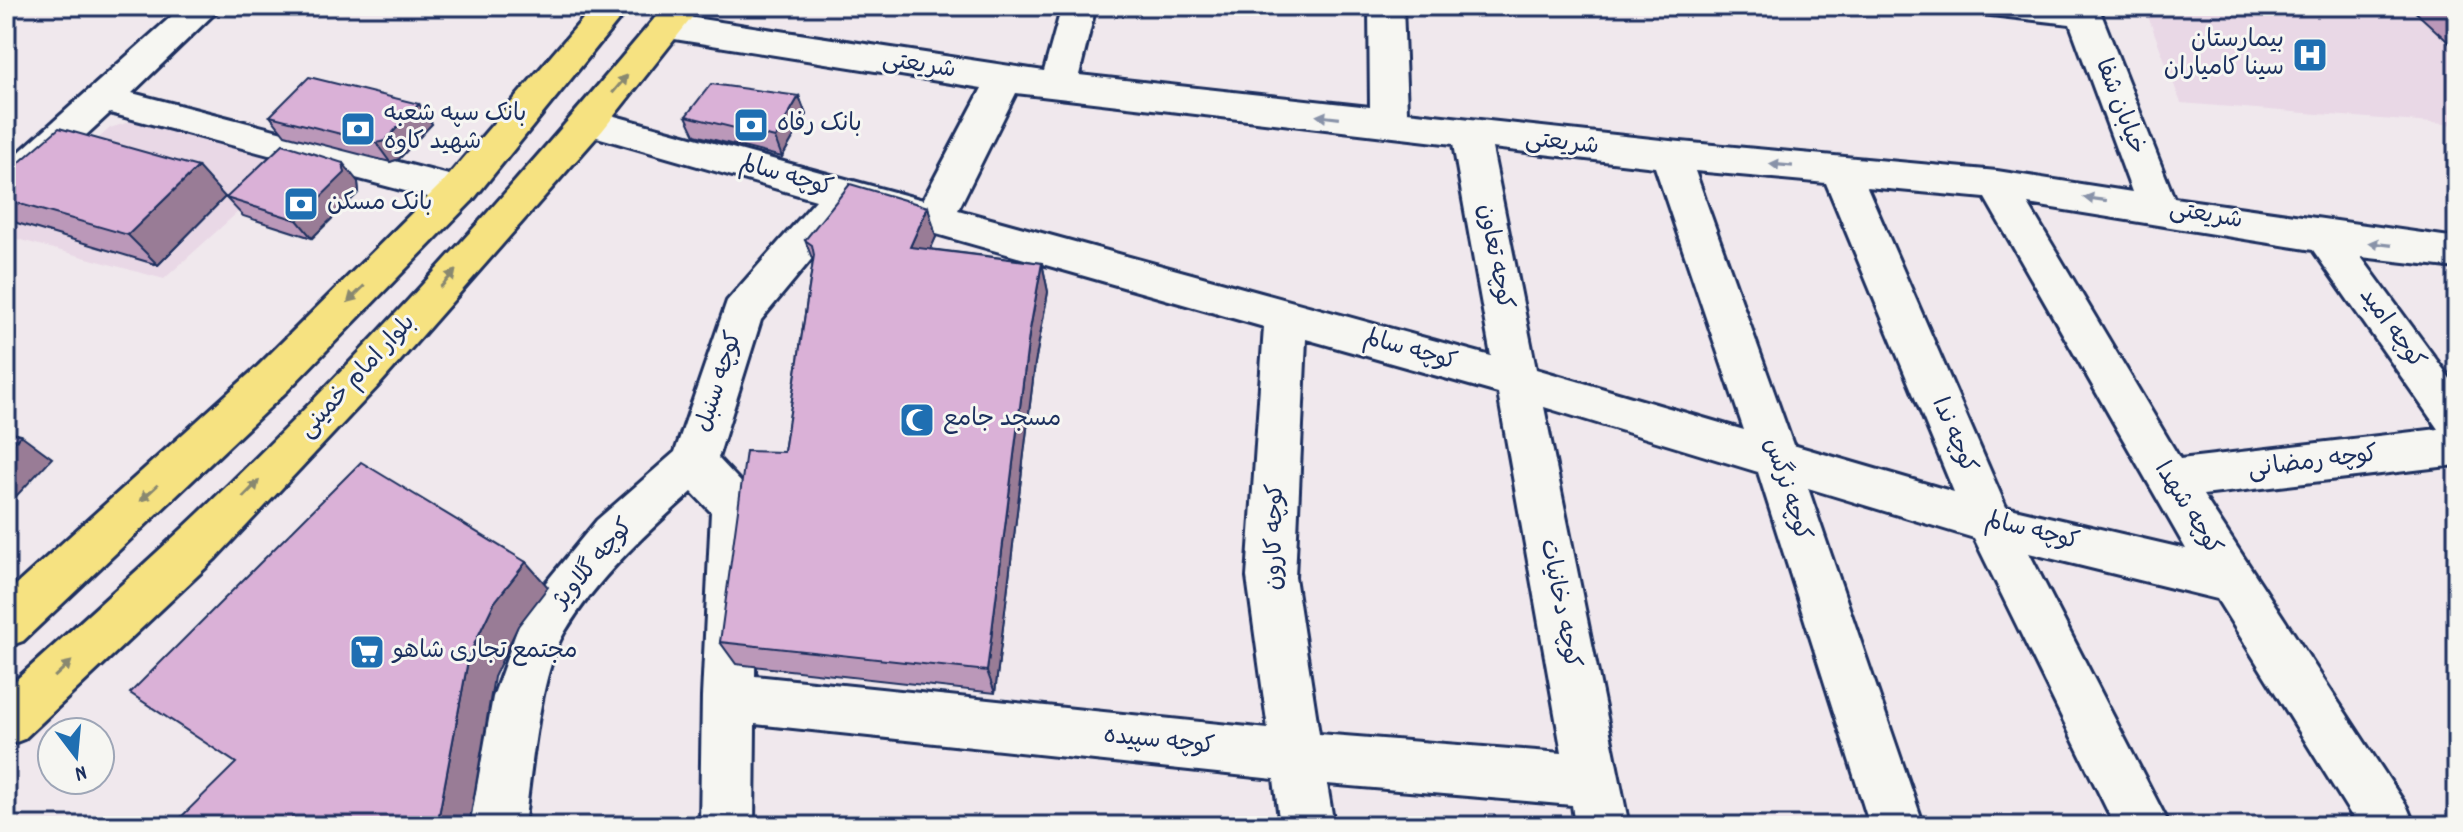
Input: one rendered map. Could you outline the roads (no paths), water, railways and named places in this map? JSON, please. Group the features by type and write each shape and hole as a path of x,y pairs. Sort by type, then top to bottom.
{"main road":[{"path":"6,625 273,378 458,191 613,6"},
{"name":"بلوار امام خمینی","path":"6,722 199,543 364,373 589,122 676,16"}],"street":[{"path":"6,186 22,155 105,99 205,6"},
{"path":"1059,83 1079,6"},
{"path":"1386,6 1389,125"},
{"path":"1994,6 2082,10"},
{"name":"خیابان شفا","path":"2082,10 2158,208"},
{"name":"شریعتی","path":"676,16 1005,79 1470,134 1997,185 2158,208 2325,237 2457,253"},
{"path":"934,218 1005,79"},
{"path":"105,99 458,191"},
{"name":"کوچه سالم","path":"589,122 1517,381 1990,523 2231,581"},
{"name":"کوچه تعاون","path":"1470,134 1517,381"},
{"name":"کوچه نرگس","path":"1670,155 1775,456 1897,826"},
{"name":"کوچه ندا","path":"1840,170 1990,523 2143,826"},
{"name":"کوچه شهدا","path":"1997,185 2168,480 2388,826"},
{"name":"کوچه سنبل","path":"694,463 742,313 844,193"},
{"name":"کوچه امید","path":"2325,237 2457,422"},
{"name":"کوچه کارون","path":"1286,316 1271,577 1307,826"},
{"name":"کوچه دخانیات","path":"1517,381 1597,804"},
{"name":"کوچه رمضانی","path":"2168,480 2457,446"},
{"path":"694,463 734,506 727,697 727,826"},
{"name":"کوچه گلاویژ","path":"497,826 518,697 542,624 613,534 694,463"},
{"name":"کوچه سپیده","path":"727,697 1299,757 1597,804"}],"place":[{"name":"بیمارستان سینا کامیاران","path":"2310,55"},
{"name":"بانک رفاه","path":"751,125"},
{"name":"بانک سپه شعبه شهید کاوه","path":"358,129"},
{"name":"بانک مسکن","path":"301,204"},
{"name":"مسجد جامع","path":"917,420"},
{"name":"مجتمع تجاری شاهو","path":"367,652"}]}
